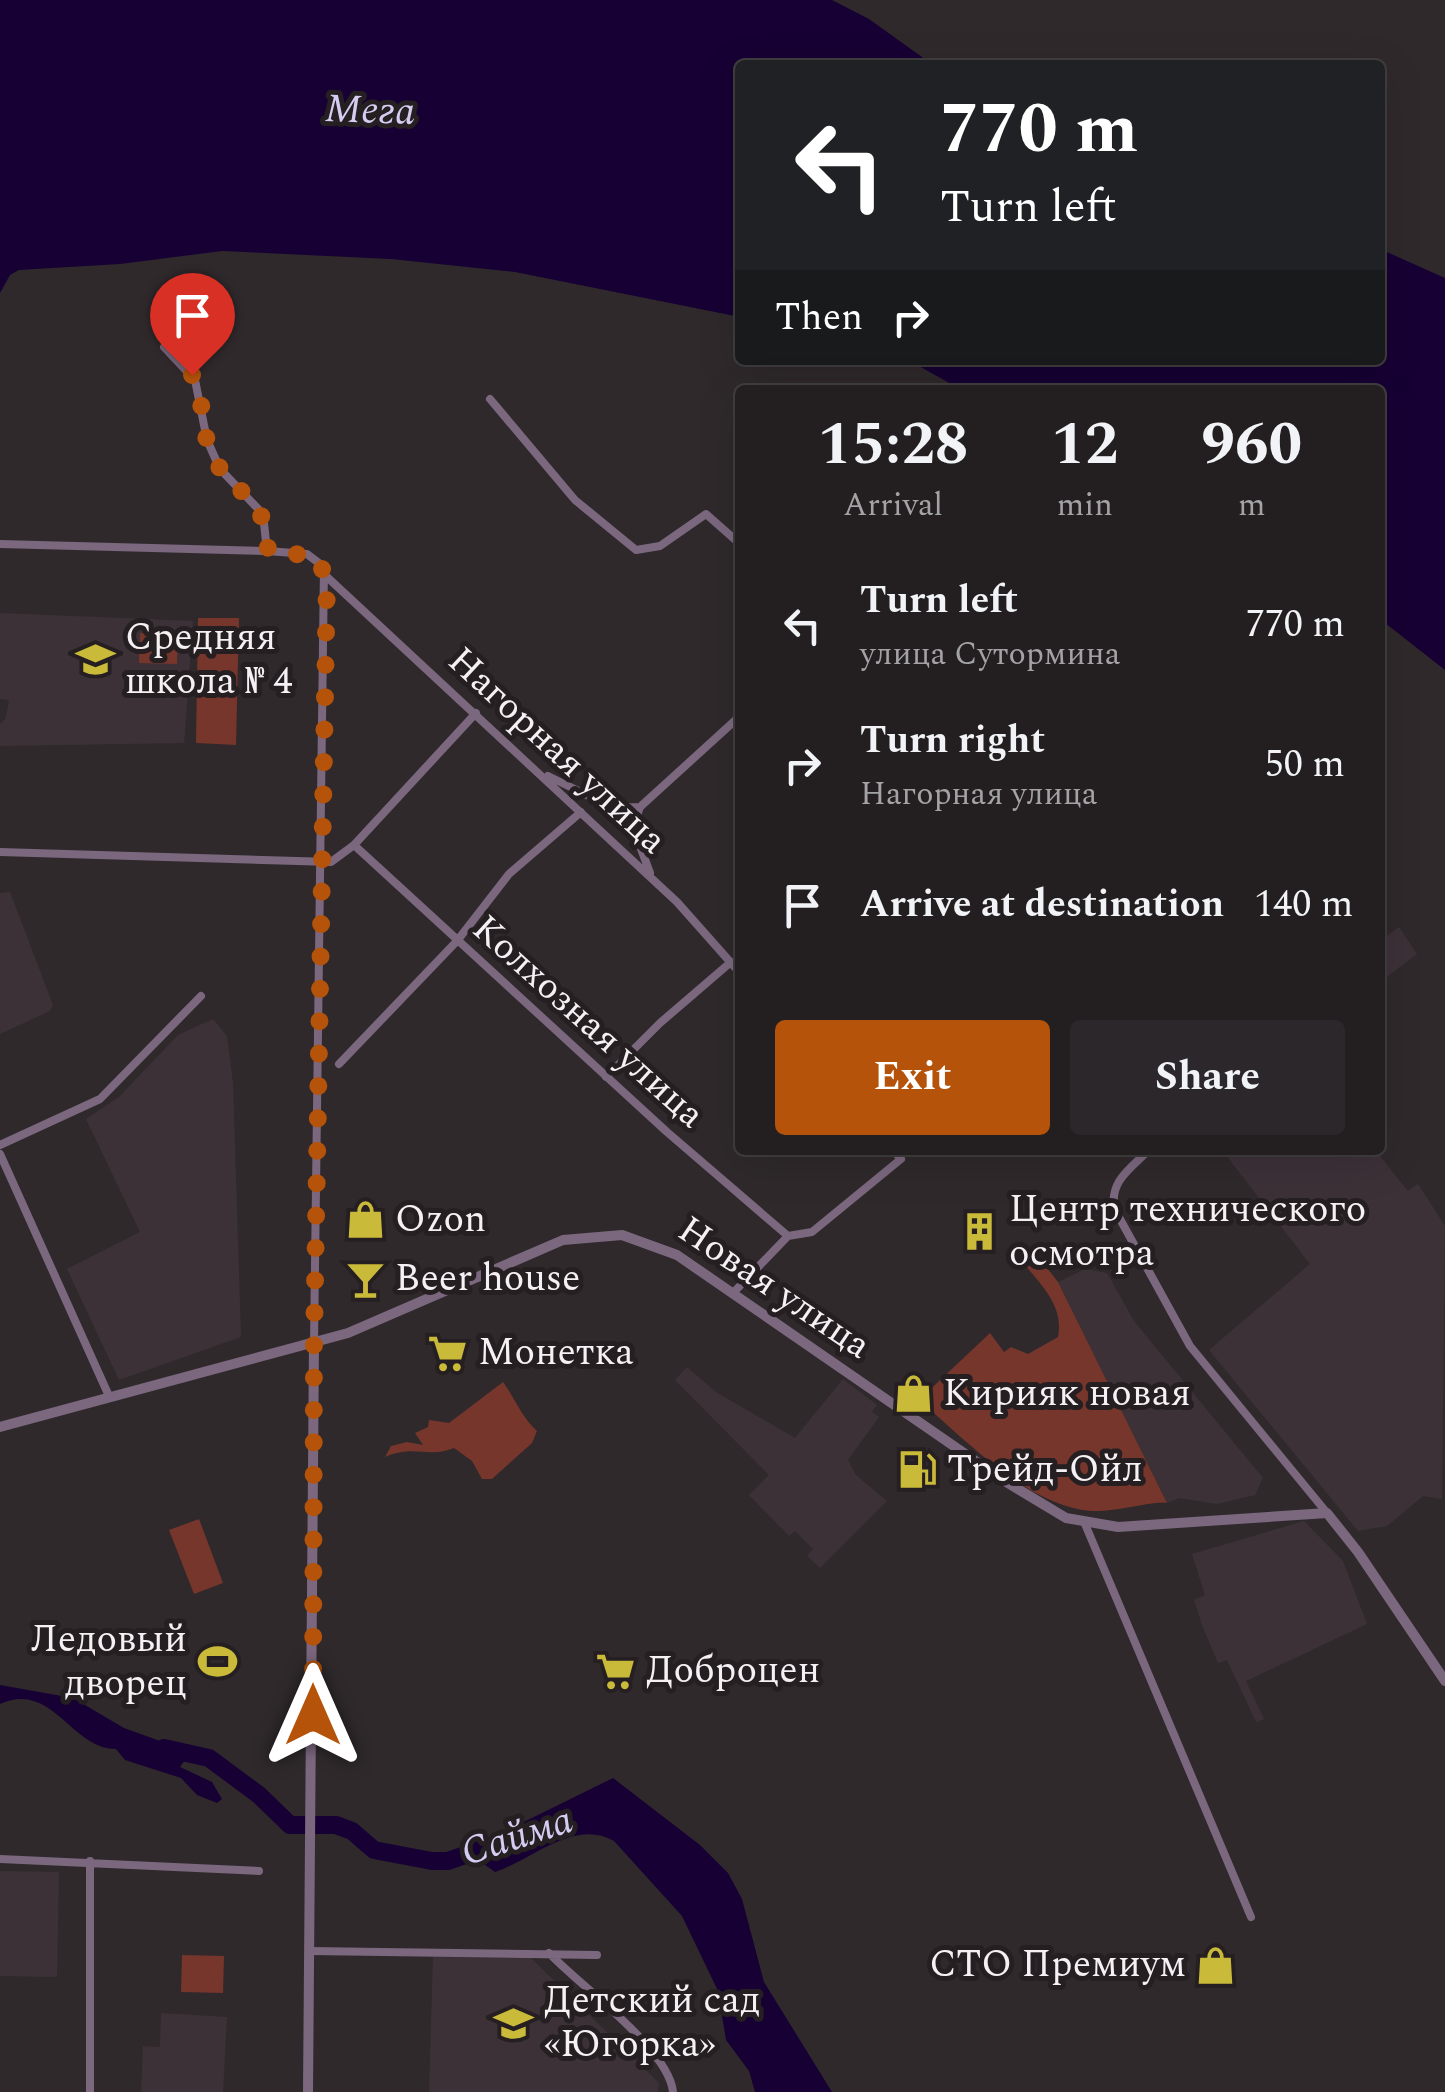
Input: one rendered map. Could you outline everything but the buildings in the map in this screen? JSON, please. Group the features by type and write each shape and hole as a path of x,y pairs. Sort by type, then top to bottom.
{"street":[{"path":"164,347 198,387 207,440 220,469 264,514 268,551"},
{"path":"490,400 575,500 636,550 660,546 706,514 735,540"},
{"path":"0,544 306,554 320,560 327,577 314,1342 308,2092"},
{"name":"Нагорная улица","path":"327,577 654,879 735,967"},
{"path":"0,852 337,860 476,713"},
{"path":"532,766 594,801 624,811 640,807 735,721"},
{"path":"640,807 633,827 635,838 654,879"},
{"path":"339,1064 457,941 509,874 582,812"},
{"name":"Колхозная улица","path":"354,845 606,1077 788,1236"},
{"path":"606,1077 731,962"},
{"path":"0,1145 100,1098 201,996"},
{"path":"0,1154 109,1396"},
{"path":"733,1294 788,1236 812,1232 902,1159 898,1155"},
{"path":"1144,1155 1117,1182 1115,1210 1190,1346 1326,1513 1445,1681"},
{"name":"Новая улица","path":"0,1427 378,1321 545,1245 592,1235 622,1235 650,1242 733,1294 1017,1489 1085,1524 1144,1527 1326,1513"},
{"path":"1085,1524 1251,1917"},
{"path":"0,1859 90,1860 258,1871"},
{"path":"90,1860 90,2092"},
{"path":"309,1951 597,1955"},
{"path":"549,1953 654,2055 669,2076 673,2092"}],"shaded area":[{"name":"Средняя школа № 4","path":"0,613 193,621 184,743 0,746 0,724 6,718 9,700 0,699"},
{"path":"198,618 239,618 236,745 196,743"},
{"path":"140,633 178,634 177,664 139,663"},
{"path":"10,892 53,1005 50,1011 0,1034 0,893"},
{"path":"1399,927 1417,954 1385,978 1385,937"},
{"path":"213,1019 227,1036 233,1083 241,1337 119,1380 67,1269 140,1232 86,1119 119,1097 178,1035"},
{"path":"1226,1155 1379,1155 1408,1191 1418,1184 1445,1226 1442,1499 1423,1496 1387,1526 1358,1531 1209,1350 1310,1264"},
{"path":"1036,1254 1058,1282 1167,1503 1092,1511 1044,1497 999,1469 919,1400 990,1333 1004,1352 1011,1347 1028,1354 1058,1337 1055,1307 1025,1265"},
{"path":"1085,1269 1107,1273 1134,1321 1263,1478 1255,1495 1217,1504 1179,1498 1167,1503 1058,1282"},
{"path":"687,1367 716,1392 795,1438 843,1379 877,1405 872,1412 879,1417 848,1460 856,1475 887,1501 820,1568 807,1556 813,1549 795,1531 789,1536 749,1495 769,1475 675,1380"},
{"path":"503,1382 537,1431 532,1443 492,1479 482,1479 472,1461 454,1448 385,1457 391,1446 407,1442 423,1445 415,1433 428,1427 429,1420 449,1423"},
{"path":"199,1519 223,1583 194,1594 169,1530"},
{"path":"1304,1521 1343,1561 1367,1624 1246,1681 1264,1719 1256,1722 1227,1660 1218,1663 1202,1625 1194,1600 1205,1595 1192,1554"},
{"path":"0,1871 59,1872 57,1977 0,1976"},
{"path":"182,1955 224,1956 223,1993 181,1992"},
{"name":"Детский сад «Югорка»","path":"433,1957 531,1958 659,2083 658,2092 429,2092"},
{"path":"161,2013 227,2017 223,2092 141,2092 143,2046 160,2047"}],"water":[{"name":"Мега","path":"0,0 832,0 869,19 926,60 735,60 735,316 515,272 391,259 222,251 120,264 19,270 10,275 0,293"},
{"path":"1385,251 1445,278 1445,670 1385,623 1385,385 953,385 917,365 1385,365"},
{"path":"0,1685 73,1698 124,1728 185,1750 187,1757 180,1767 212,1782 222,1799 217,1803 197,1795 181,1778 125,1760 116,1749 86,1739 34,1701 18,1699 0,1704"},
{"path":"613,1778 700,1845 728,1873 742,1899 764,1982 832,2092 755,2092 749,2071 726,2040 718,1991 682,1916 614,1841 584,1834 553,1843 495,1872 481,1862 479,1851 489,1839"}],"waterway":[{"name":"Сайма","path":"164,1748 209,1758 259,1795 290,1825 336,1825 352,1831 374,1850 448,1861 499,1843"}],"place":[{"name":"Средняя школа № 4","path":"95,660"},
{"name":"Ozon","path":"365,1220"},
{"name":"Центр технического осмотра","path":"979,1232"},
{"name":"Beer house","path":"365,1279"},
{"name":"Монетка","path":"448,1353"},
{"name":"Кирияк новая","path":"913,1394"},
{"name":"Трейд-Ойл","path":"917,1470"},
{"name":"Ледовый дворец","path":"217,1662"},
{"name":"Доброцен","path":"616,1671"},
{"name":"СТО Премиум","path":"1216,1965"},
{"name":"Детский сад «Югорка»","path":"514,2023"}],"route":[{"path":"192,375 198,387 210,450 224,475 264,514 268,551 314,556 327,577 314,1342 313,1715"}]}
